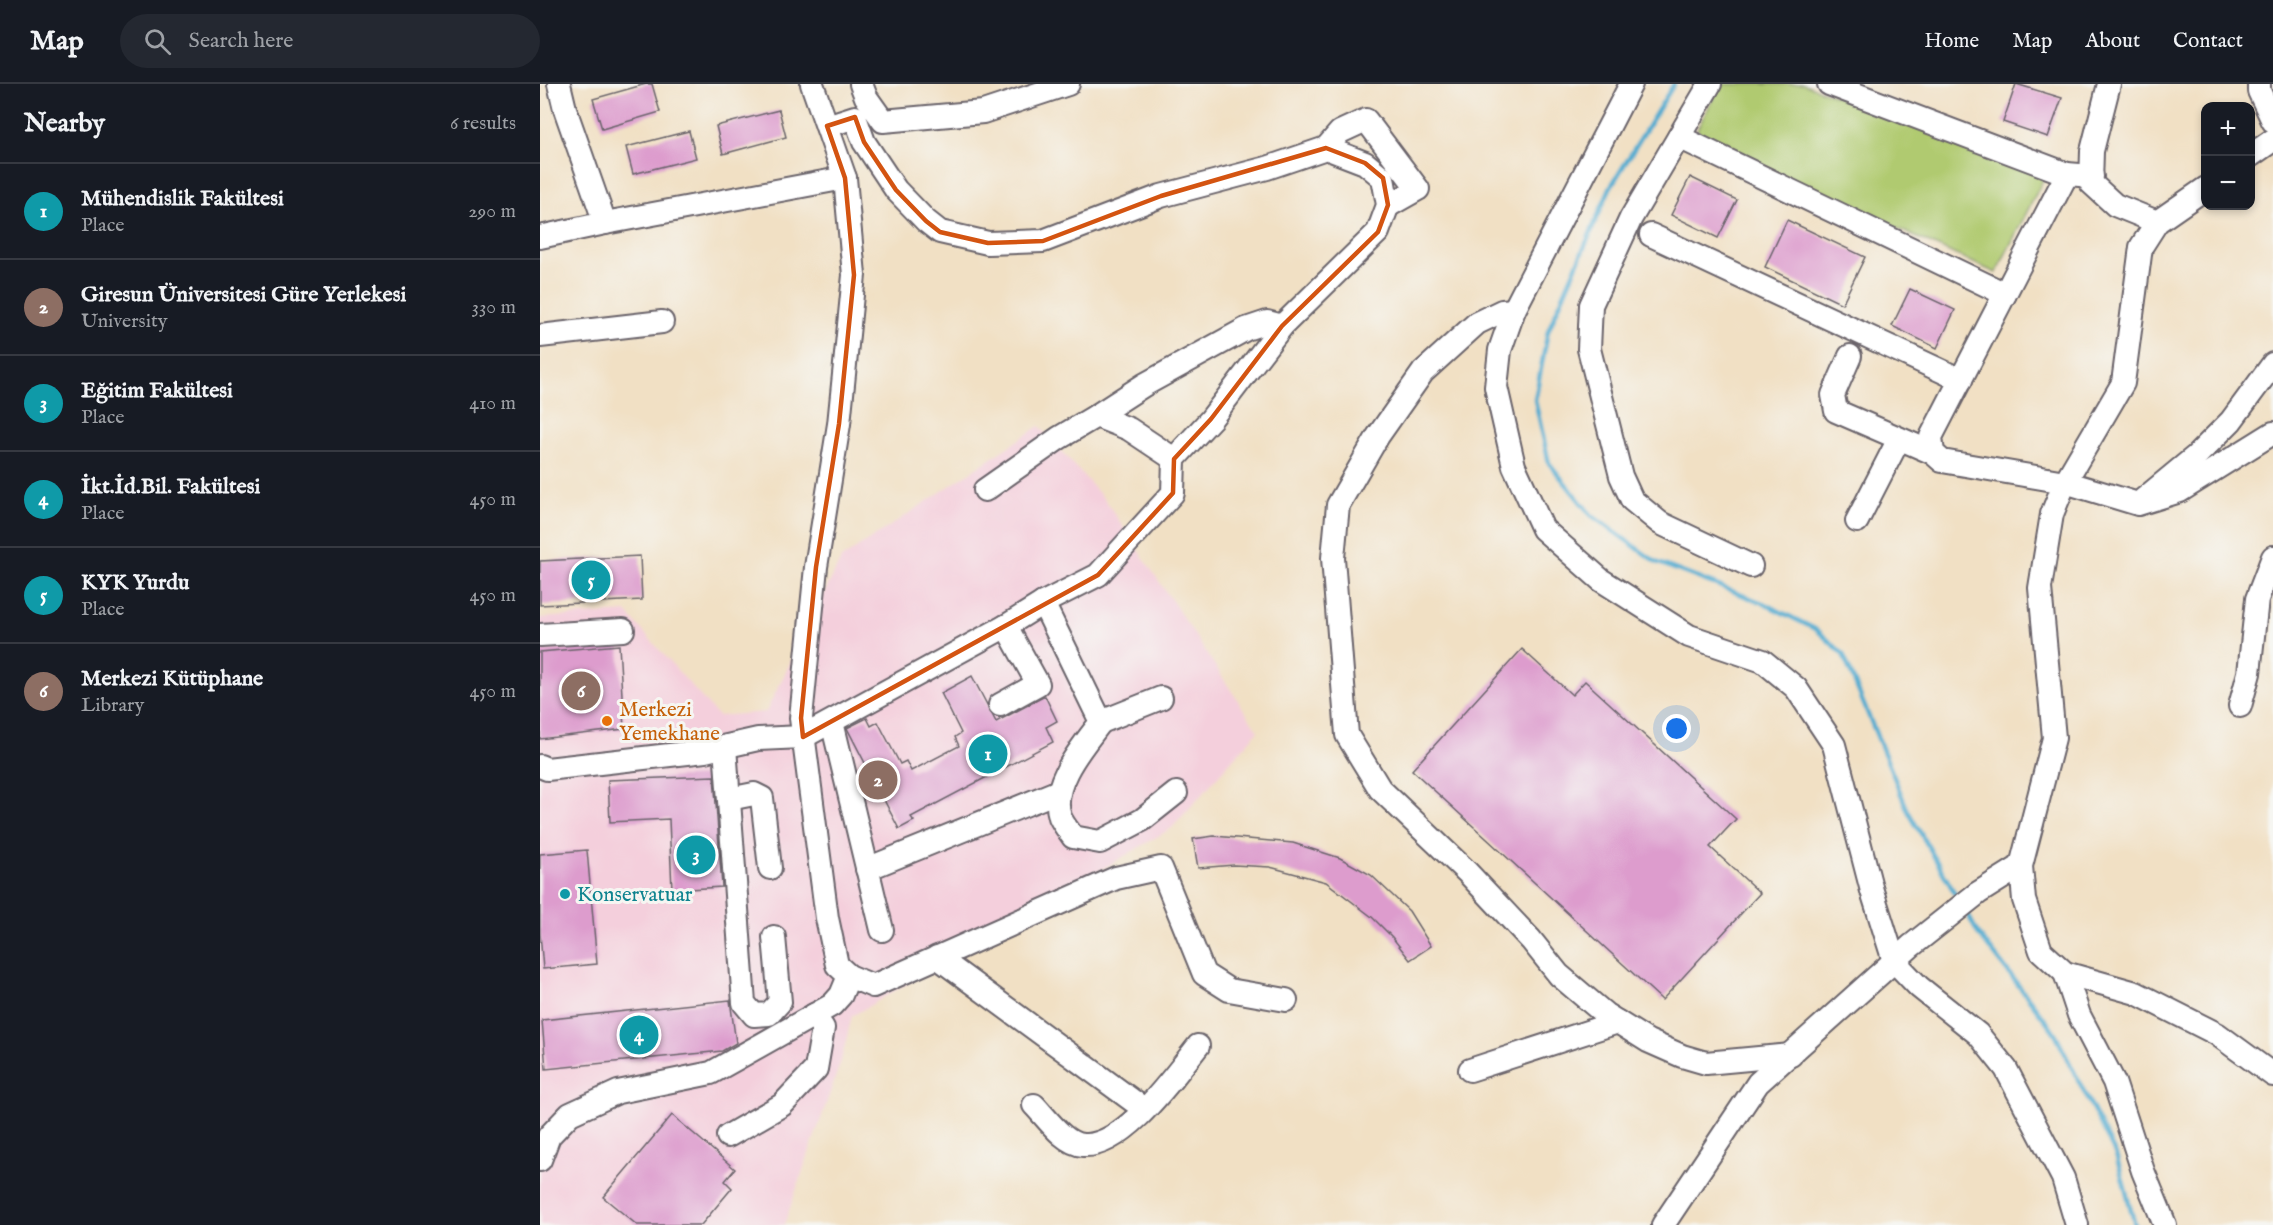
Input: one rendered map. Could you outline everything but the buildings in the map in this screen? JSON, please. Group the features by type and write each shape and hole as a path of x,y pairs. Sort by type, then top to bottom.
{"street":[{"path":"559,84 565,109 605,224"},
{"path":"812,84 845,178 854,275 839,424 816,567 801,718 827,918 837,965 849,976 873,986 1116,878 1161,868 1204,974 1229,990 1286,1000"},
{"path":"861,84 866,97 882,121 983,112 1068,84"},
{"path":"1631,84 1515,310 1500,350 1496,387 1514,466 1543,529 1600,579 1689,636 1763,661 1796,688 1834,745 1872,891 1894,961 1919,987 1978,1034 2006,1069 2063,1178 2077,1225"},
{"path":"1710,84 1631,218 1591,305 1589,349 1622,476 1632,500 1660,523 1751,566"},
{"path":"1828,84 2067,174 2092,176"},
{"path":"2109,84 2092,150 2091,183 2115,205 2157,222"},
{"path":"2259,84 2259,92 2273,121"},
{"path":"826,126 855,117 864,142 896,190 926,221 940,232 988,243 1043,241 1161,196 1267,168 1326,148 1341,132 1366,120 1418,189 1388,206"},
{"path":"1679,137 2006,294"},
{"path":"2255,153 2273,140"},
{"path":"540,766 547,769 725,747 758,740 803,737 1006,626 1043,603 1098,575 1173,493 1174,459 1212,419 1282,326 1378,232 1388,206 1383,178 1365,163 1326,148"},
{"path":"1933,453 1932,437 2067,174"},
{"path":"540,237 845,178"},
{"path":"2201,191 2157,222 2141,246 2123,383 2065,482 2052,514 2040,588 2054,738 2021,866 2024,900 2041,951 2065,973 2136,993 2217,1034 2273,1075"},
{"path":"1651,235 1961,380"},
{"path":"1515,310 1502,311 1477,323 1424,372 1378,436 1338,505 1333,558 1347,735 1380,789 1467,872 1531,940 1559,975 1618,1022 1648,1041 1682,1056 1706,1063 1791,1055"},
{"path":"540,336 662,322"},
{"path":"985,490 1059,438 1144,385 1246,329 1267,322 1282,326"},
{"path":"1850,356 1833,395 1836,411 1933,453 1942,461 2065,482 2138,504 2180,491 2273,433"},
{"path":"2138,504 2196,456 2231,421 2273,364"},
{"path":"1096,416 1129,429 1174,459"},
{"path":"1857,521 1899,439"},
{"path":"2240,706 2249,673 2257,598 2273,557"},
{"path":"1043,603 1101,722"},
{"path":"1000,705 1038,684 1006,626"},
{"path":"540,635 623,630"},
{"path":"1161,698 1101,722 1075,757 1059,791 1060,817 1073,837 1100,842 1142,819 1176,793"},
{"path":"832,722 882,930"},
{"path":"725,747 744,1003 754,1015 769,1014 780,1002 774,937"},
{"path":"867,869 1059,791"},
{"path":"729,799 754,794 762,798 770,868"},
{"path":"1663,1225 1758,1083 1911,946 1978,893 2021,866"},
{"path":"937,957 1144,1109"},
{"path":"2065,973 2079,1015 2114,1082 2143,1171 2165,1225"},
{"path":"540,1160 549,1136 570,1114 618,1092 711,1073 832,1005 841,994 849,976"},
{"path":"728,1136 782,1105 816,1069 823,1028 814,1015"},
{"path":"1470,1070 1618,1022"},
{"path":"1034,1105 1062,1134 1081,1146 1102,1142 1128,1126 1198,1046"}],"highlighted area":[{"path":"855,117 864,142 896,190 926,221 940,232 988,243 1043,241 1161,196 1326,148 1365,163 1383,178 1388,205 1378,232 1282,326 1211,419 1174,459 1173,493 1098,575 803,737 801,718 816,567 839,424 854,275 845,178 827,126"}],"shaded area":[{"path":"1039,426 1106,501 1258,731 1172,828 852,1016 841,1061 784,1225 540,1225 540,618 626,612 718,716 766,712 841,559"}],"green space":[{"path":"1721,84 1804,84 2028,168 2044,178 1996,273 1705,142 1697,129"}],"waterway":[{"path":"1674,84 1610,188 1548,331 1535,400 1549,463 1591,515 1656,562 1763,603 1817,630 1843,654 1908,811 1958,899"},
{"path":"1966,911 1977,932 2053,1030 2116,1155 2135,1225"}],"place":[{"name":"KYK Yurdu","path":"591,580"},
{"name":"Merkezi Kütüphane","path":"581,691"},
{"name":"Merkezi Yemekhane","path":"607,721"},
{"name":"Mühendislik Fakültesi","path":"988,754"},
{"name":"Giresun Üniversitesi Güre Yerlekesi","path":"878,780"},
{"name":"Eğitim Fakültesi","path":"696,855"},
{"name":"Konservatuar","path":"565,894"},
{"name":"İkt.İd.Bil. Fakültesi","path":"639,1035"}]}
